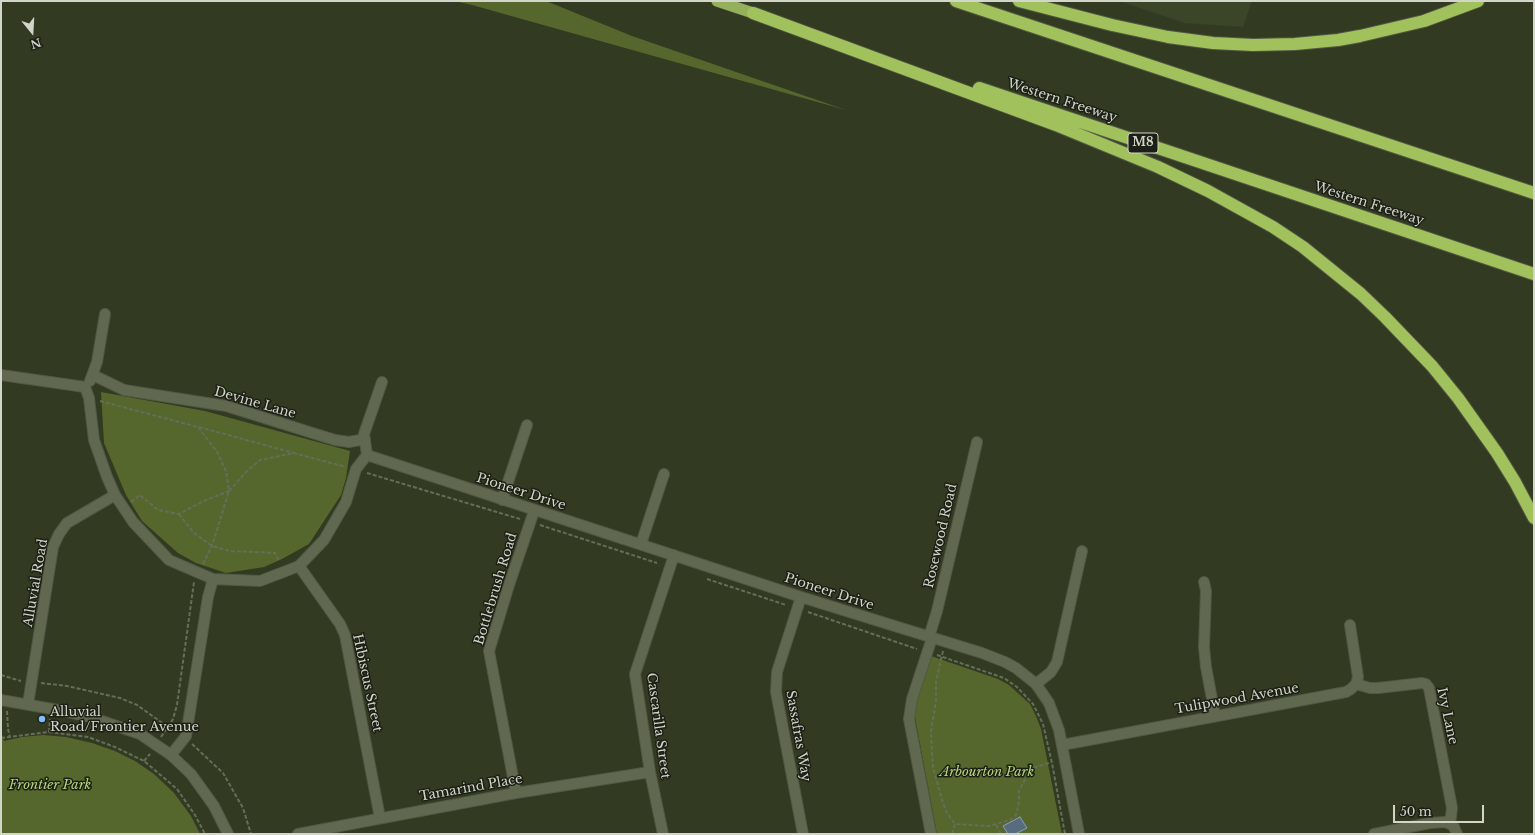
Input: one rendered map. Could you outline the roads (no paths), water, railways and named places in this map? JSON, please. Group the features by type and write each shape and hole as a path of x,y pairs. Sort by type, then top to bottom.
{"highway":[{"name":"Western Freeway","path":"717,1 1534,274"},
{"path":"956,1 1534,193"},
{"path":"1019,1 1112,25 1168,37 1213,43 1253,45 1296,44 1338,40 1360,36 1424,21 1478,1"},
{"path":"753,13 1056,125 1151,164 1208,191 1273,227 1303,247 1361,294 1432,366 1458,398 1497,453 1515,482 1534,518"}],"street":[{"path":"85,387 93,375 97,362 105,314"},
{"path":"1,375 85,387"},
{"name":"Devine Lane","path":"93,375 124,390 226,406 335,440 349,442 365,439"},
{"path":"85,387 89,398 94,440 107,477 115,495 133,522 170,560 214,579 260,581 299,566 324,540 346,502 356,469 367,455 364,434 382,382"},
{"path":"502,500 527,425"},
{"name":"Rosewood Road","path":"931,834 909,719 912,699 927,653 977,442"},
{"name":"Pioneer Drive","path":"367,455 801,597 982,653 1016,668 1036,684 1049,703 1059,730 1079,834"},
{"path":"641,544 664,474"},
{"name":"Alluvial Road","path":"28,704 53,547 59,534 67,523 115,495"},
{"name":"Bottlebrush Road","path":"516,793 489,651 534,510"},
{"path":"1036,684 1051,672 1057,662 1082,551"},
{"name":"Cascarilla Street","path":"663,834 650,772 635,674 674,555"},
{"name":"Hibiscus Street","path":"299,566 340,624 345,636 380,818"},
{"path":"171,755 186,736 208,597 214,579"},
{"path":"1204,582 1206,591 1204,647 1206,667 1215,715"},
{"name":"Sassafras Way","path":"801,597 777,672 776,692 804,834"},
{"path":"1350,625 1357,670 1356,684"},
{"name":"Ivy Lane","path":"1356,684 1370,688 1378,688 1422,683 1429,688 1452,808 1450,824"},
{"name":"Tulipwood Avenue","path":"1062,745 1215,715 1338,694 1351,689 1356,684"},
{"path":"5,701 68,712 111,723 140,734 171,755 191,774 214,806 228,834"},
{"name":"Tamarind Place","path":"298,834 516,793 650,772"},
{"path":"1374,834 1430,823 1445,822 1454,827 1457,834"}],"place":[{"name":"Alluvial Road/Frontier Avenue","path":"42,719"}],"park label":[{"name":"Arbourton Park","path":"987,772"},
{"name":"Frontier Park","path":"50,785"}]}
